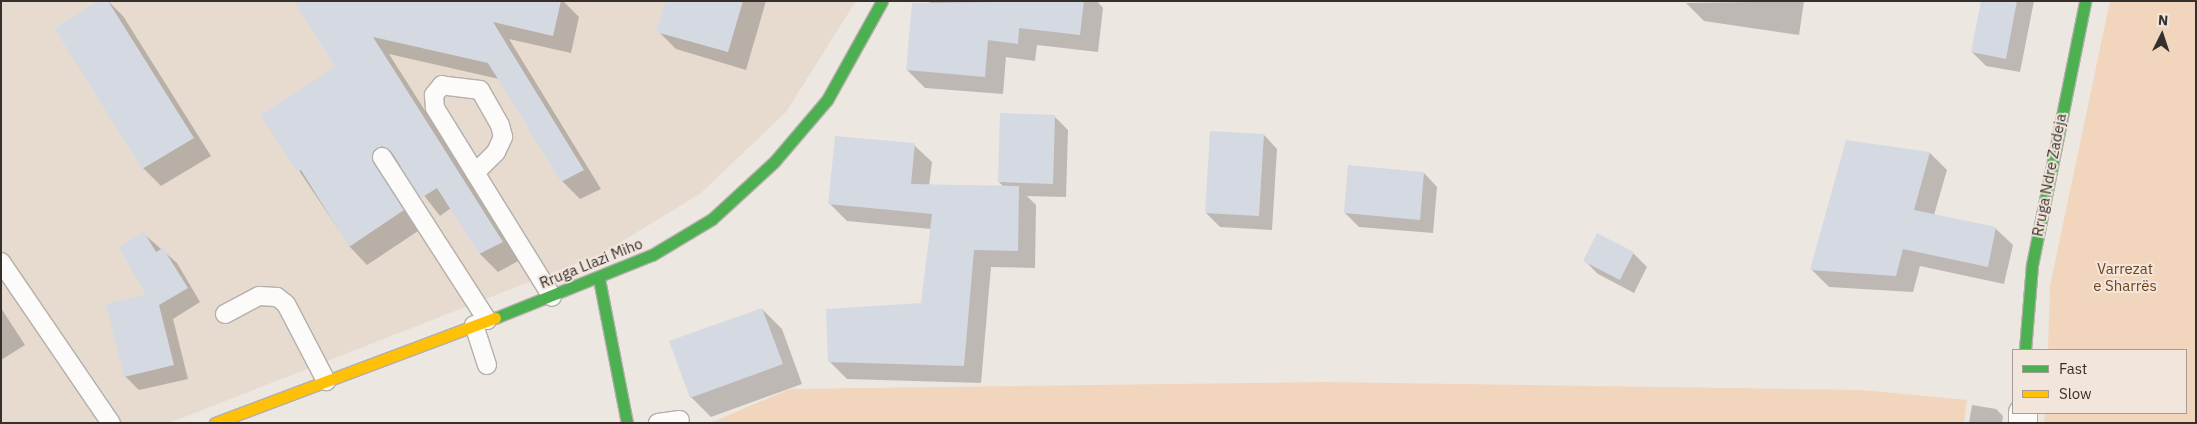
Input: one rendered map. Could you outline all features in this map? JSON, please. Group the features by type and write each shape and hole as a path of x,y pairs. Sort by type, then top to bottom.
{"main road":[{"name":"Rruga Llazi Miho","path":"218,422 480,322 599,279 696,229 746,191 827,100 882,1"},
{"name":"Rruga Ndre Zadeja","path":"2025,349 2032,265 2084,1"},
{"path":"599,279 627,423"}],"lane":[{"path":"475,174 496,152 503,137 500,125 480,90 442,85 434,95 435,108 475,174 552,297"},
{"path":"382,157 480,322 487,365"},
{"path":"1,262 110,423"},
{"path":"225,314 259,296 277,297 286,304 326,381"},
{"path":"658,423 680,420"}],"shaded area":[{"path":"1,1 856,1 786,112 701,193 603,253 169,423 1,423"}],"green space":[{"name":"Varrezat e Sharrës","path":"2110,1 2196,1 2196,423 2044,423 2045,414 2187,414 2187,349 2048,349 2050,286"},
{"path":"1323,382 1861,390 1967,400 1964,423 710,423 790,389"}],"building":[{"path":"98,1 108,1 194,138 142,169 54,28"},
{"path":"294,1 561,1 553,36 493,22 584,170 561,182 488,63 373,37 503,242 479,254 437,188 421,198 391,151 382,146 373,152 373,162 404,210 349,247 301,170 297,172 260,115 335,67"},
{"path":"665,1 743,1 728,52 656,32"},
{"path":"1084,1 1080,35 1019,28 1018,44 988,40 985,77 906,70 912,3"},
{"path":"1981,1 2017,1 2006,59 1971,52"},
{"path":"1000,113 1055,115 1053,184 998,182"},
{"path":"1210,131 1264,134 1259,216 1205,213"},
{"path":"835,136 915,143 911,184 1019,186 1018,251 974,250 964,366 828,362 826,309 921,303 932,214 828,204"},
{"path":"1846,140 1930,152 1914,210 1996,227 1988,267 1903,249 1896,276 1810,270"},
{"path":"1348,165 1424,172 1420,220 1344,213"},
{"path":"144,232 156,252 163,248 188,288 159,305 174,365 124,377 106,304 146,294 118,247"},
{"path":"1597,233 1634,252 1620,280 1583,261"},
{"path":"762,308 783,364 690,398 669,341"}],"traffic: fast":[{"path":"495,318 652,255 712,219 774,162 827,100 882,1"},
{"path":"2025,349 2032,265 2085,1"},
{"path":"599,279 627,423"}],"traffic: slow":[{"path":"215,423 495,318"}]}
